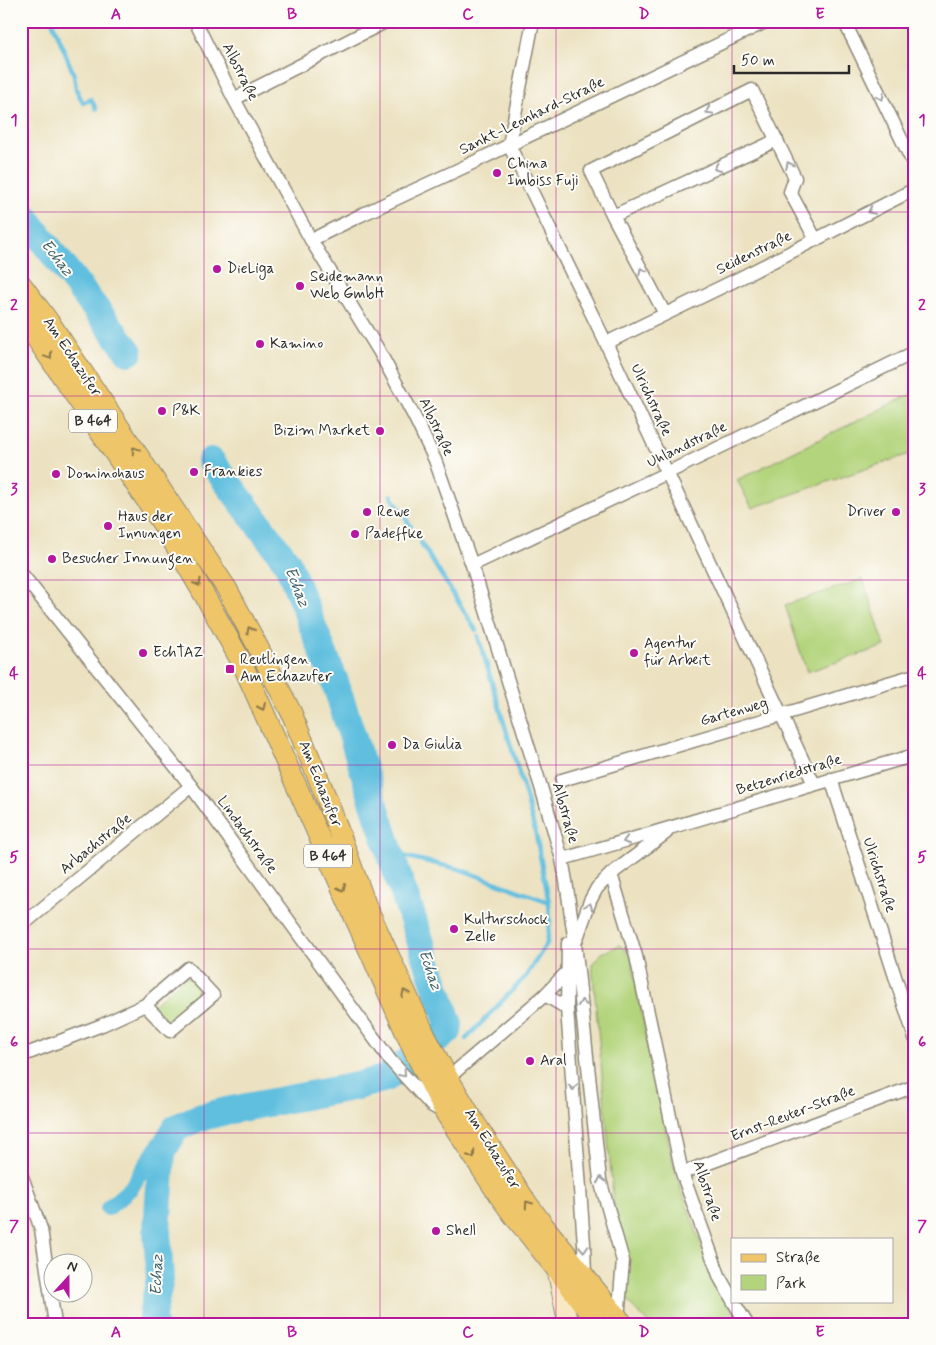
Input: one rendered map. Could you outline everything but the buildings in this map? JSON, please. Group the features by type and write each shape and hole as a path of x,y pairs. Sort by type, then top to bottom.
{"main road":[{"name":"Am Echazufer","path":"21,284 52,326 227,589 291,712 328,802 446,1114 498,1194 573,1290 619,1321"},
{"name":"Am Echazufer","path":"21,316 164,526 242,663 420,1043"},
{"name":"Am Echazufer","path":"432,1076 475,1124 586,1300 597,1324"},
{"path":"557,1270 568,1324"}],"street":[{"name":"Albstraße","path":"195,21 234,99 311,240 379,351 415,418 435,460 472,565 562,859 576,943 600,1180 623,1261 619,1321"},
{"path":"234,99 386,21"},
{"path":"509,145 533,21"},
{"name":"Sankt-Leonhard-Straße","path":"311,240 767,21"},
{"path":"844,21 915,167"},
{"path":"664,314 591,171 752,90 796,178 790,192 816,240"},
{"path":"613,216 777,140"},
{"name":"Ulrichstraße","path":"509,145 606,343 814,784"},
{"name":"Seidenstraße","path":"606,343 740,278 915,189"},
{"name":"Uhlandstraße","path":"472,565 667,473 915,352"},
{"name":"Lindachstraße","path":"21,573 191,786 390,1060 432,1076"},
{"name":"Gartenweg","path":"562,780 915,675"},
{"name":"Betzenriedstraße","path":"562,859 673,828 915,755"},
{"name":"Ulrichstraße","path":"831,780 915,1038"},
{"name":"Arbachstraße","path":"21,926 191,786"},
{"name":"Betzenriedstraße","path":"612,874 673,828"},
{"name":"Albstraße","path":"576,943 597,888 612,874 636,956 682,1173 720,1278 731,1297"},
{"name":"Albstraße","path":"566,881 569,970 568,1008 586,1300"},
{"path":"21,1056 102,1025 145,1005 188,968 214,995 170,1031 145,1005"},
{"path":"432,1076 544,995 569,970"},
{"path":"544,995 568,1008"},
{"name":"Ernst-Reuter-Straße","path":"682,1173 915,1086"},
{"path":"21,1174 41,1229 55,1324"},
{"name":"Albstraße","path":"734,1302 746,1324"}],"green space":[{"path":"915,392 915,452 752,508 737,480"},
{"path":"863,579 885,646 807,672 785,605"},
{"path":"620,945 631,956 652,1069 676,1175 715,1283 740,1324 649,1324 622,1295 592,964 602,953"},
{"path":"187,975 205,995 169,1024 153,1005"}],"water":[{"path":"384,1073 389,1081 357,1086 375,1076"}],"waterway":[{"path":"52,21 74,75 76,89 83,103 91,99 96,109"},
{"name":"Echaz","path":"21,212 129,352"},
{"name":"Echaz","path":"153,1324 152,1316 160,1279 157,1231 162,1152 176,1128 198,1118 226,1111 357,1086 386,1078 448,1031 449,1024 390,853 335,682 287,562 211,461"},
{"path":"391,495 411,527"},
{"path":"421,543 476,630"},
{"path":"466,1039 526,976 547,943 550,921 549,902 536,835 478,636"},
{"path":"390,853 459,869 549,902"},
{"path":"108,1208 131,1188 156,1149 176,1128"}],"place":[{"name":"China Imbiss Fuji","path":"497,173"},
{"name":"DieLiga","path":"217,269"},
{"name":"Seidemann Web GmbH","path":"300,286"},
{"name":"Kamino","path":"260,344"},
{"name":"P&K","path":"162,411"},
{"name":"Bizim Market","path":"380,431"},
{"name":"Frankies","path":"194,472"},
{"name":"Dominohaus","path":"56,474"},
{"name":"Rewe","path":"367,512"},
{"name":"Driver","path":"896,512"},
{"name":"Haus der Innungen","path":"108,526"},
{"name":"Padeffke","path":"355,534"},
{"name":"Besucher Innungen","path":"52,559"},
{"name":"EchTAZ","path":"143,653"},
{"name":"Agentur für Arbeit","path":"634,653"},
{"name":"Reutlingen Am Echazufer","path":"230,669"},
{"name":"Da Giulia","path":"392,745"},
{"name":"Kulturschock Zelle","path":"454,929"},
{"name":"Aral","path":"530,1061"},
{"name":"Shell","path":"436,1231"}]}
